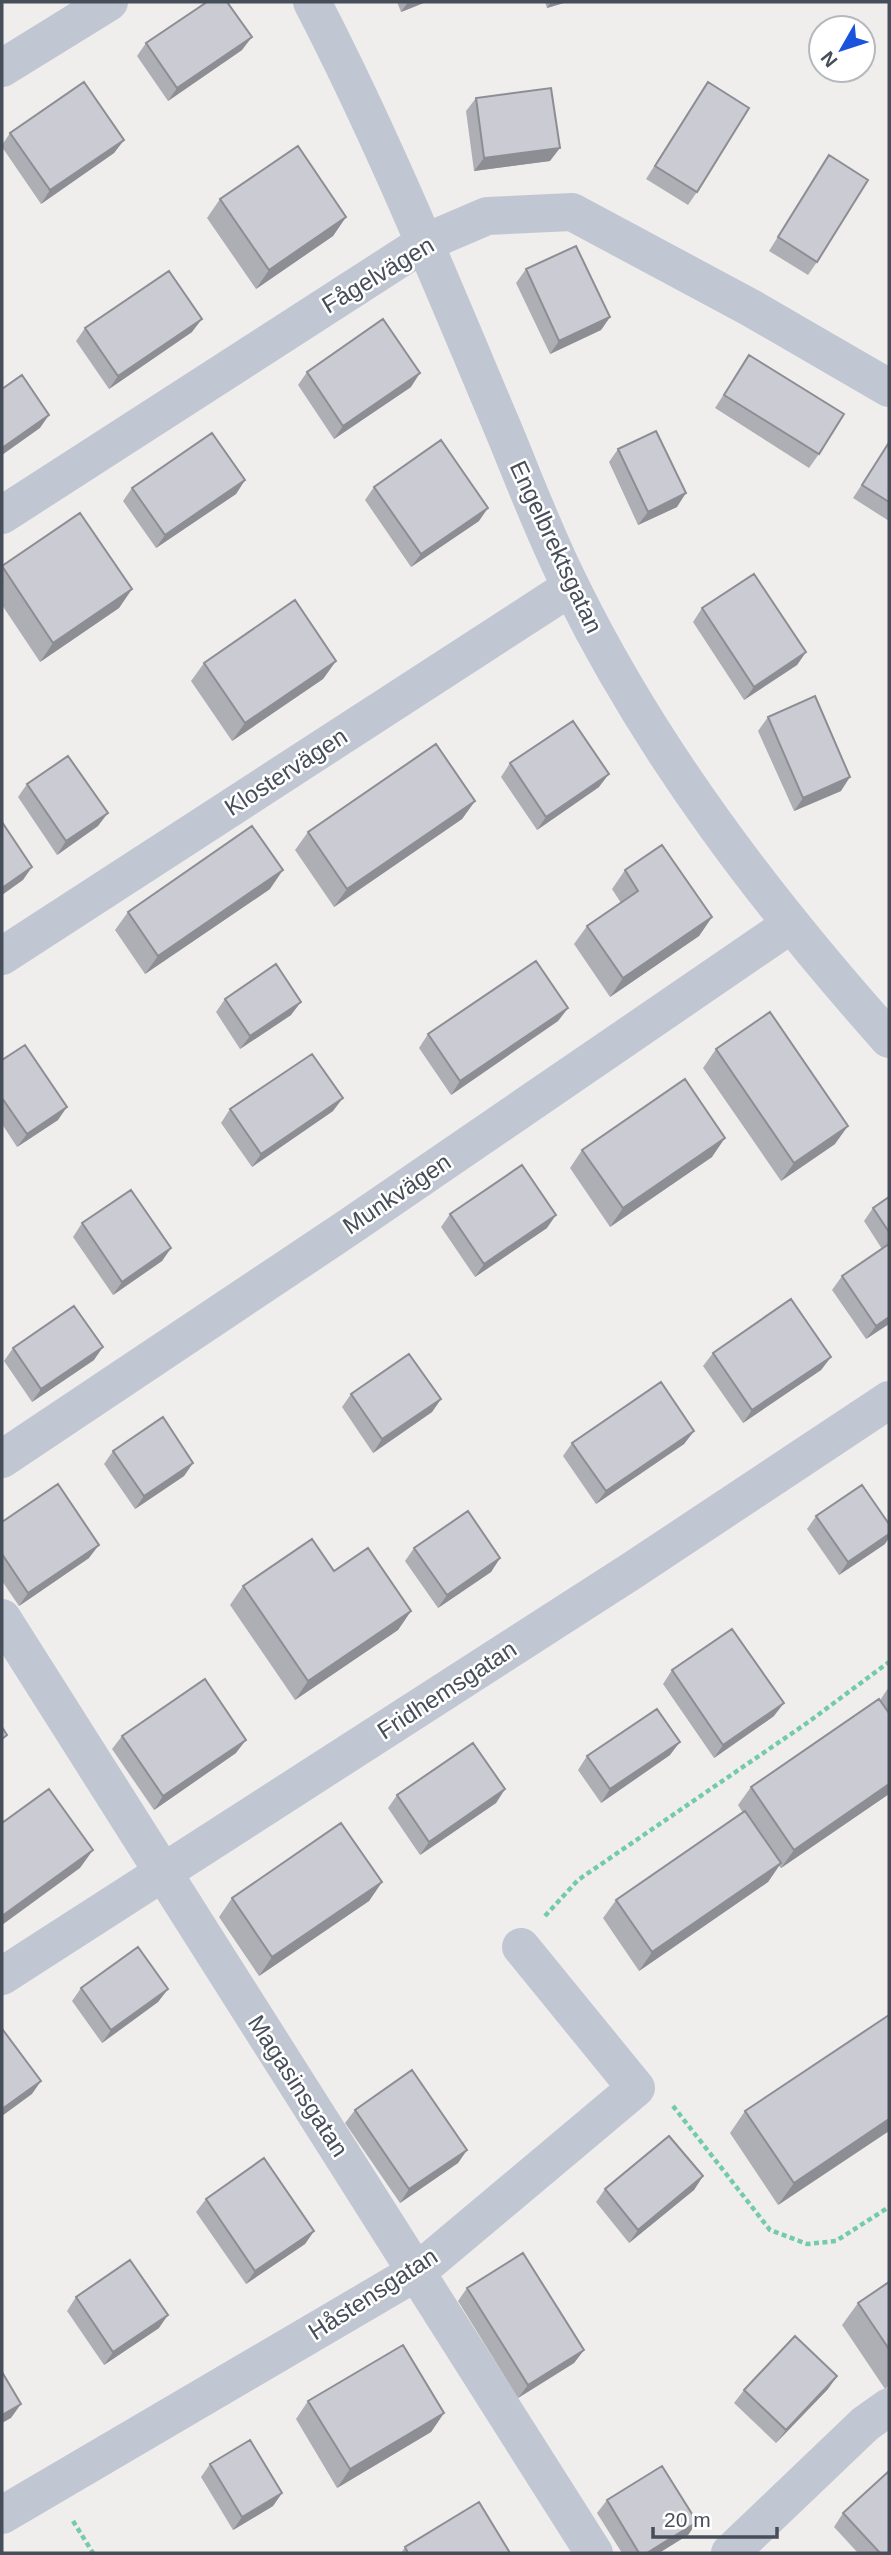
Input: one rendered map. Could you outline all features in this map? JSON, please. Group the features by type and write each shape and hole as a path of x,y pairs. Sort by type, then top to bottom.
{"street":[{"path":"2,68 109,2"},
{"name":"Engelbrektsgatan","path":"312,2 424,243 571,587 613,668 689,789 790,925 889,1040"},
{"name":"Fågelvägen","path":"2,515 424,243 487,216 572,212 751,308 889,388"},
{"name":"Klostervägen","path":"2,956 571,587"},
{"name":"Munkvägen","path":"2,1458 349,1227 790,925"},
{"name":"Fridhemsgatan","path":"2,1976 633,1570 889,1400"},
{"name":"Magasinsgatan","path":"2,1618 161,1873 418,2271 594,2553"},
{"path":"521,1947 636,2088"},
{"name":"Håstensgatan","path":"2,2515 418,2271 636,2088"},
{"path":"730,2553 865,2424 889,2407"}],"path":[{"path":"521,1947 578,1880 807,1723 889,1661"},
{"path":"636,2088 670,2102 770,2230 807,2245 836,2241 889,2207"}],"building":[{"path":"207,2 227,2 252,37 177,88 146,43"},
{"path":"84,82 124,140 50,190 10,133"},
{"path":"708,82 749,108 697,192 655,166"},
{"path":"551,88 560,148 484,158 476,98"},
{"path":"298,146 346,217 269,270 220,199"},
{"path":"829,155 868,180 817,262 778,237"},
{"path":"576,246 610,317 559,341 526,269"},
{"path":"169,271 202,319 118,376 85,328"},
{"path":"383,319 420,373 343,426 307,372"},
{"path":"749,355 844,414 819,454 724,395"},
{"path":"22,375 49,415 2,448 2,389"},
{"path":"656,431 686,493 648,512 618,449"},
{"path":"212,433 245,480 165,535 132,488"},
{"path":"441,440 488,508 421,554 374,487"},
{"path":"889,445 889,502 862,485"},
{"path":"80,513 132,589 53,643 2,566"},
{"path":"754,574 806,652 754,687 702,608"},
{"path":"295,600 336,661 245,723 204,663"},
{"path":"815,696 850,777 803,798 768,717"},
{"path":"573,721 609,774 546,817 510,763"},
{"path":"436,744 475,801 347,889 308,832"},
{"path":"68,756 108,813 66,841 27,784"},
{"path":"2,822 32,867 2,888"},
{"path":"252,826 283,870 158,956 128,912"},
{"path":"662,845 712,917 623,978 587,926 638,891 625,870"},
{"path":"536,961 568,1008 460,1081 428,1034"},
{"path":"276,964 301,1002 250,1036 225,999"},
{"path":"770,1012 848,1126 794,1163 716,1049"},
{"path":"25,1045 67,1107 27,1134 2,1098 2,1060"},
{"path":"312,1054 343,1098 261,1154 230,1109"},
{"path":"685,1079 725,1138 623,1208 582,1150"},
{"path":"522,1165 556,1215 484,1264 450,1214"},
{"path":"131,1190 171,1248 122,1282 82,1223"},
{"path":"889,1197 889,1232 873,1208"},
{"path":"889,1244 889,1317 876,1326 842,1276"},
{"path":"791,1299 831,1357 752,1410 713,1353"},
{"path":"74,1306 103,1347 41,1389 13,1348"},
{"path":"409,1354 441,1399 382,1439 351,1394"},
{"path":"661,1382 694,1431 606,1491 572,1443"},
{"path":"163,1417 193,1463 144,1496 113,1451"},
{"path":"58,1484 99,1545 28,1593 2,1554 2,1522"},
{"path":"862,1485 889,1524 889,1534 848,1562 816,1516"},
{"path":"468,1511 500,1558 447,1595 414,1548"},
{"path":"312,1539 334,1571 368,1548 411,1611 308,1681 243,1586"},
{"path":"732,1629 784,1703 723,1745 672,1670"},
{"path":"205,1679 246,1740 163,1796 122,1736"},
{"path":"879,1699 889,1713 889,1784 794,1850 751,1787"},
{"path":"657,1709 680,1742 610,1789 587,1756"},
{"path":"473,1743 505,1789 429,1842 397,1795"},
{"path":"49,1789 93,1850 2,1916 2,1823"},
{"path":"745,1811 781,1863 652,1952 616,1900"},
{"path":"341,1823 382,1882 272,1957 232,1898"},
{"path":"138,1947 168,1989 111,2030 81,1988"},
{"path":"889,2015 889,2119 794,2183 745,2111"},
{"path":"2,2031 41,2081 2,2109"},
{"path":"412,2070 467,2150 409,2189 355,2110"},
{"path":"669,2136 703,2176 638,2230 605,2189"},
{"path":"264,2158 314,2231 255,2271 206,2199"},
{"path":"523,2253 584,2350 528,2385 467,2288"},
{"path":"130,2260 168,2315 113,2352 76,2297"},
{"path":"889,2282 889,2349 858,2303"},
{"path":"795,2336 837,2376 786,2430 744,2390"},
{"path":"403,2345 444,2413 350,2469 308,2401"},
{"path":"2,2372 21,2404 2,2415"},
{"path":"250,2440 282,2493 242,2517 210,2464"},
{"path":"662,2466 697,2522 647,2553 639,2553 607,2500"},
{"path":"889,2471 889,2553 880,2553 843,2513"},
{"path":"479,2502 510,2553 408,2553 405,2547"}]}
